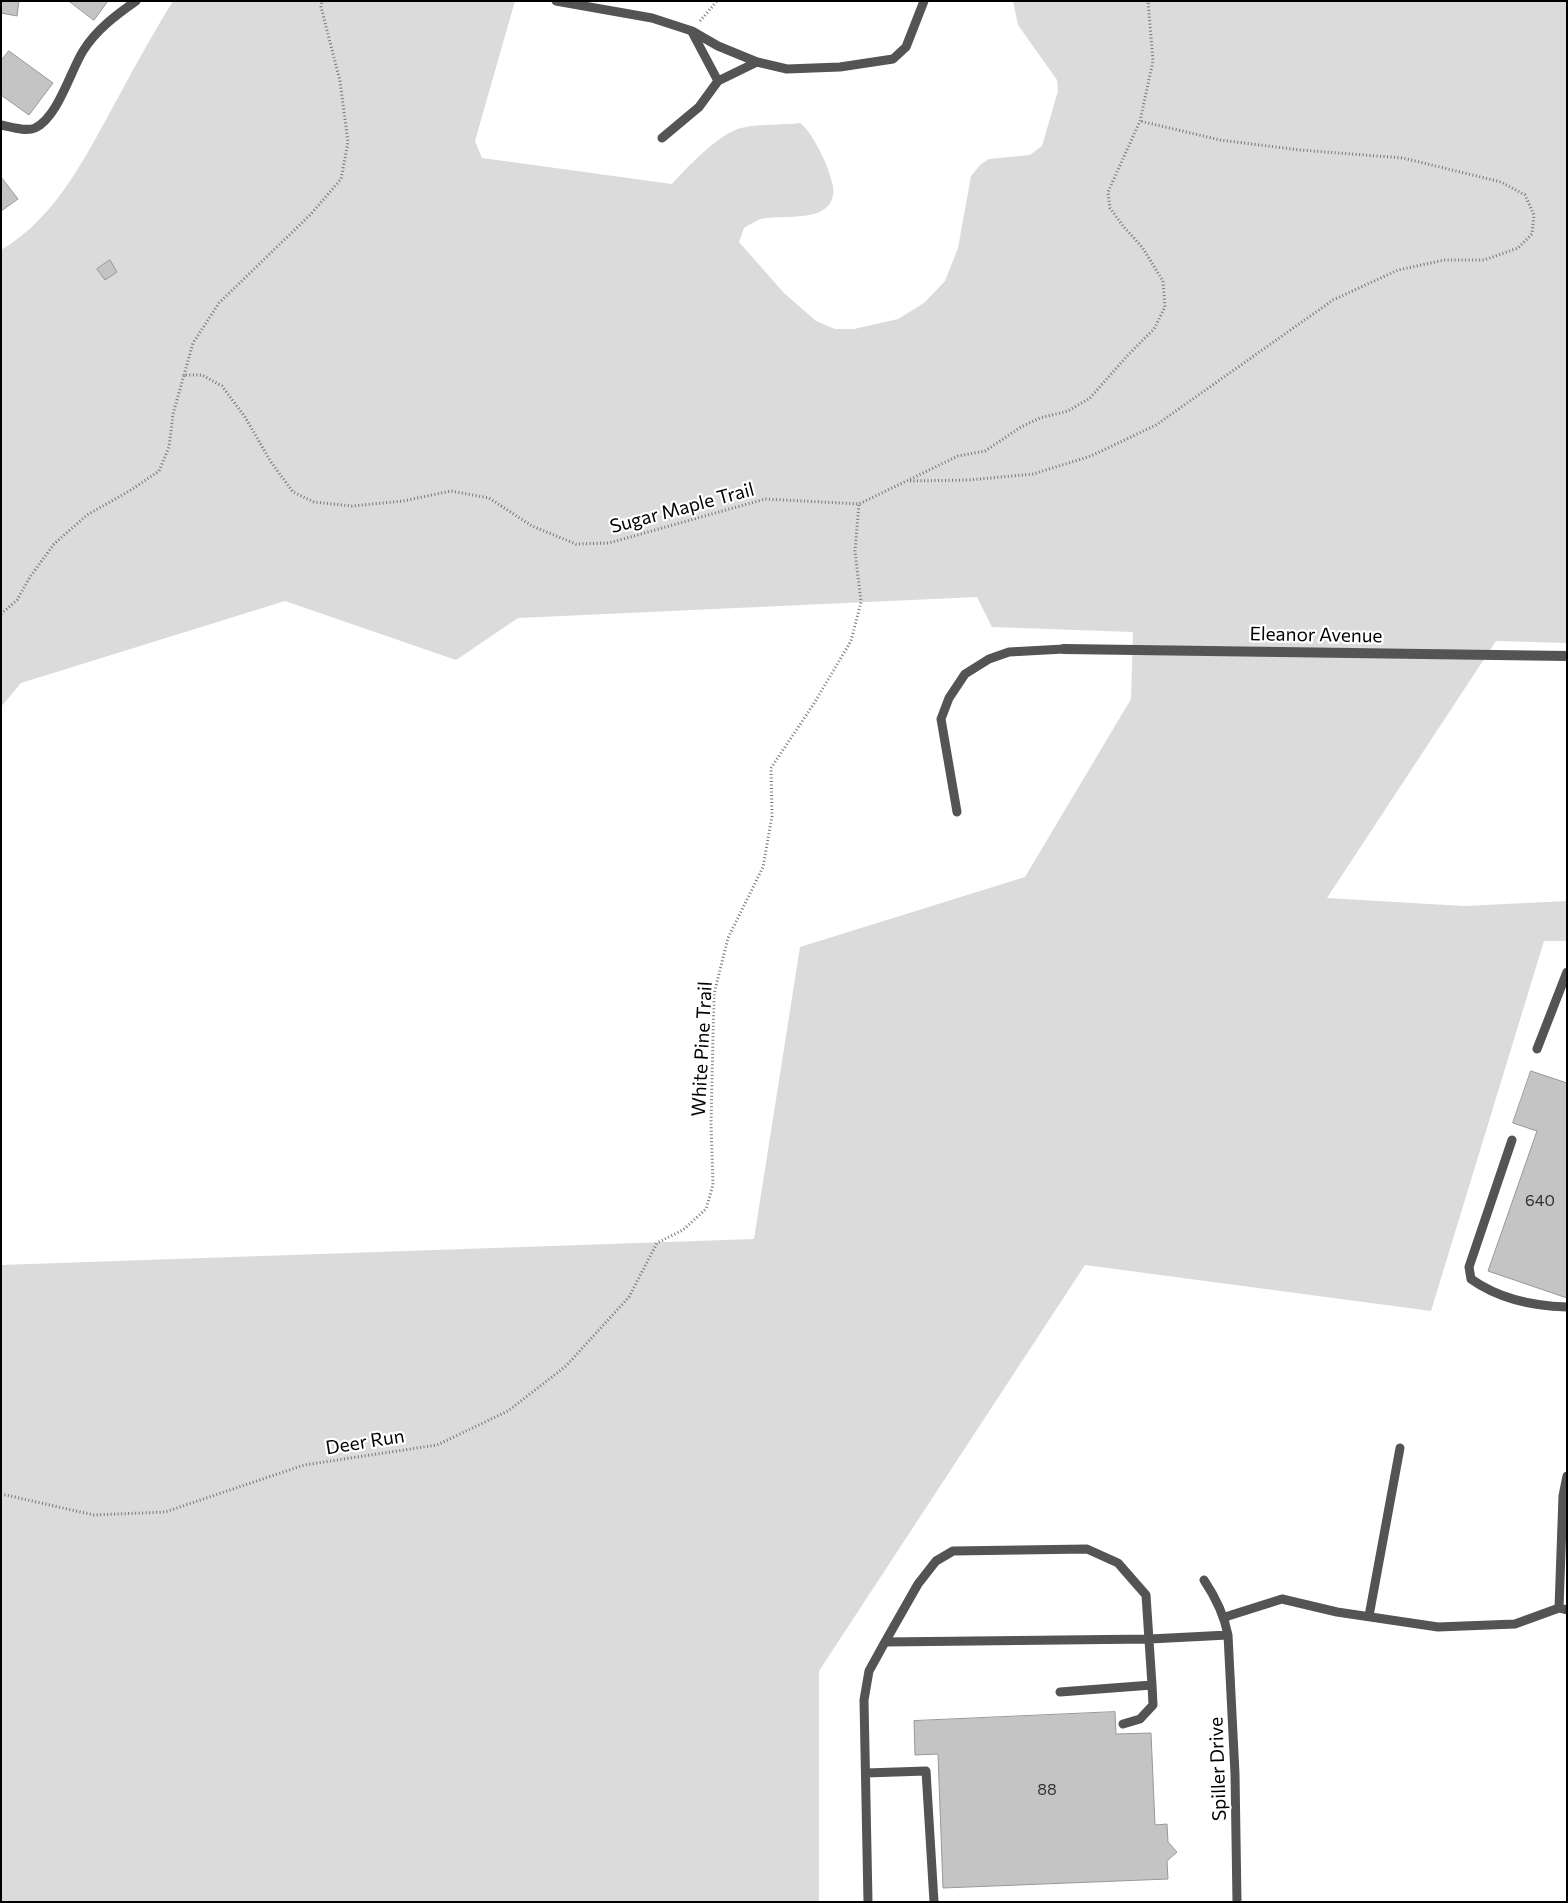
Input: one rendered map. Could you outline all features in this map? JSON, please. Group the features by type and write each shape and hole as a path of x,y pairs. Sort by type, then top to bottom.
{"street":[{"name":"Eleanor Avenue","path":"1064,649 1567,656"}],"lane":[{"path":"1,125 34,129 48,118 84,50 108,21 136,1"},
{"path":"556,1 652,18 692,32 718,46 757,62 787,69 840,67 893,59 906,47 924,1"},
{"path":"692,32 718,81"},
{"path":"662,138 700,107 718,81 757,62"},
{"path":"956,812 941,719 949,698 965,674 989,659 1009,652 1064,649"},
{"path":"1537,1049 1567,972"},
{"path":"1512,1140 1469,1267 1471,1279 1486,1290 1511,1299 1543,1306 1567,1307"},
{"path":"1369,1616 1400,1448"},
{"path":"1225,1617 1282,1599 1336,1612 1438,1627 1515,1624 1563,1609 1563,1496 1567,1476"},
{"path":"868,1902 864,1700 869,1671 918,1584 936,1561 953,1551 1087,1549 1118,1563 1146,1595 1153,1705 1140,1719 1123,1724"},
{"name":"Spiller Drive","path":"1204,1580 1217,1599 1225,1617 1228,1635 1235,1774 1237,1902"},
{"path":"885,1642 1150,1639 1228,1635"},
{"path":"1060,1692 1152,1685"},
{"path":"866,1773 926,1772 934,1902"}],"path":[{"path":"1,614 17,600 30,577 54,544 87,515 131,490 159,471 168,447 173,414 193,344 219,304 310,214 341,178 348,142 340,81 321,7 322,1"},
{"path":"692,32 717,1"},
{"path":"859,504 958,456 985,450 1021,427 1040,418 1068,411 1090,398 1154,329 1165,307 1162,281 1142,247 1110,208 1108,192 1140,121 1153,61 1148,1"},
{"path":"908,481 969,480 1033,474 1092,456 1156,425 1333,300 1398,270 1444,260 1484,260 1518,248 1532,234 1534,215 1525,195 1500,182 1403,158 1300,150 1220,140 1140,121"},
{"name":"Sugar Maple Trail","path":"184,375 202,375 222,386 245,417 271,462 293,492 314,502 352,506 403,501 451,491 488,498 532,526 576,544 609,543 765,499 859,504"},
{"name":"White Pine Trail","path":"657,1243 683,1230 706,1209 713,1185 711,1124 714,994 728,938 763,867 772,816 771,768 813,705 851,641 861,602 855,551 859,504"},
{"name":"Deer Run","path":"1,1494 94,1515 165,1512 304,1465 437,1445 508,1410 566,1366 629,1297 657,1243"}],"shaded area":[{"path":"173,1 515,1 475,141 482,158 672,184 714,143 733,131 754,126 800,123 820,151 828,169 833,189 833,195 829,204 813,214 761,219 744,228 739,242 784,293 816,321 835,329 854,329 898,319 924,303 945,281 958,248 971,176 981,164 989,159 1030,155 1042,146 1058,91 1057,80 1018,25 1013,1 1567,1 1567,643 1496,641 1327,898 1464,906 1567,901 1567,941 1544,941 1431,1311 1085,1265 819,1671 819,1902 1,1902 1,1265 754,1239 800,947 1025,877 1131,699 1133,632 992,627 977,597 518,618 456,660 285,601 21,683 1,707 1,250 39,220 70,181"}],"building":[{"path":"1,1 19,1 17,16 1,13"},
{"path":"69,1 108,1 94,20"},
{"path":"9,51 53,83 29,115 1,95 1,61"},
{"path":"1,177 18,199 1,211"},
{"path":"110,260 117,272 105,280 97,269"},
{"path":"1531,1071 1567,1083 1567,1298 1488,1271 1537,1131 1513,1123"},
{"path":"1115,1712 1116,1734 1151,1733 1155,1825 1167,1824 1168,1842 1177,1852 1167,1861 1168,1879 943,1888 938,1754 915,1755 914,1721"}]}
